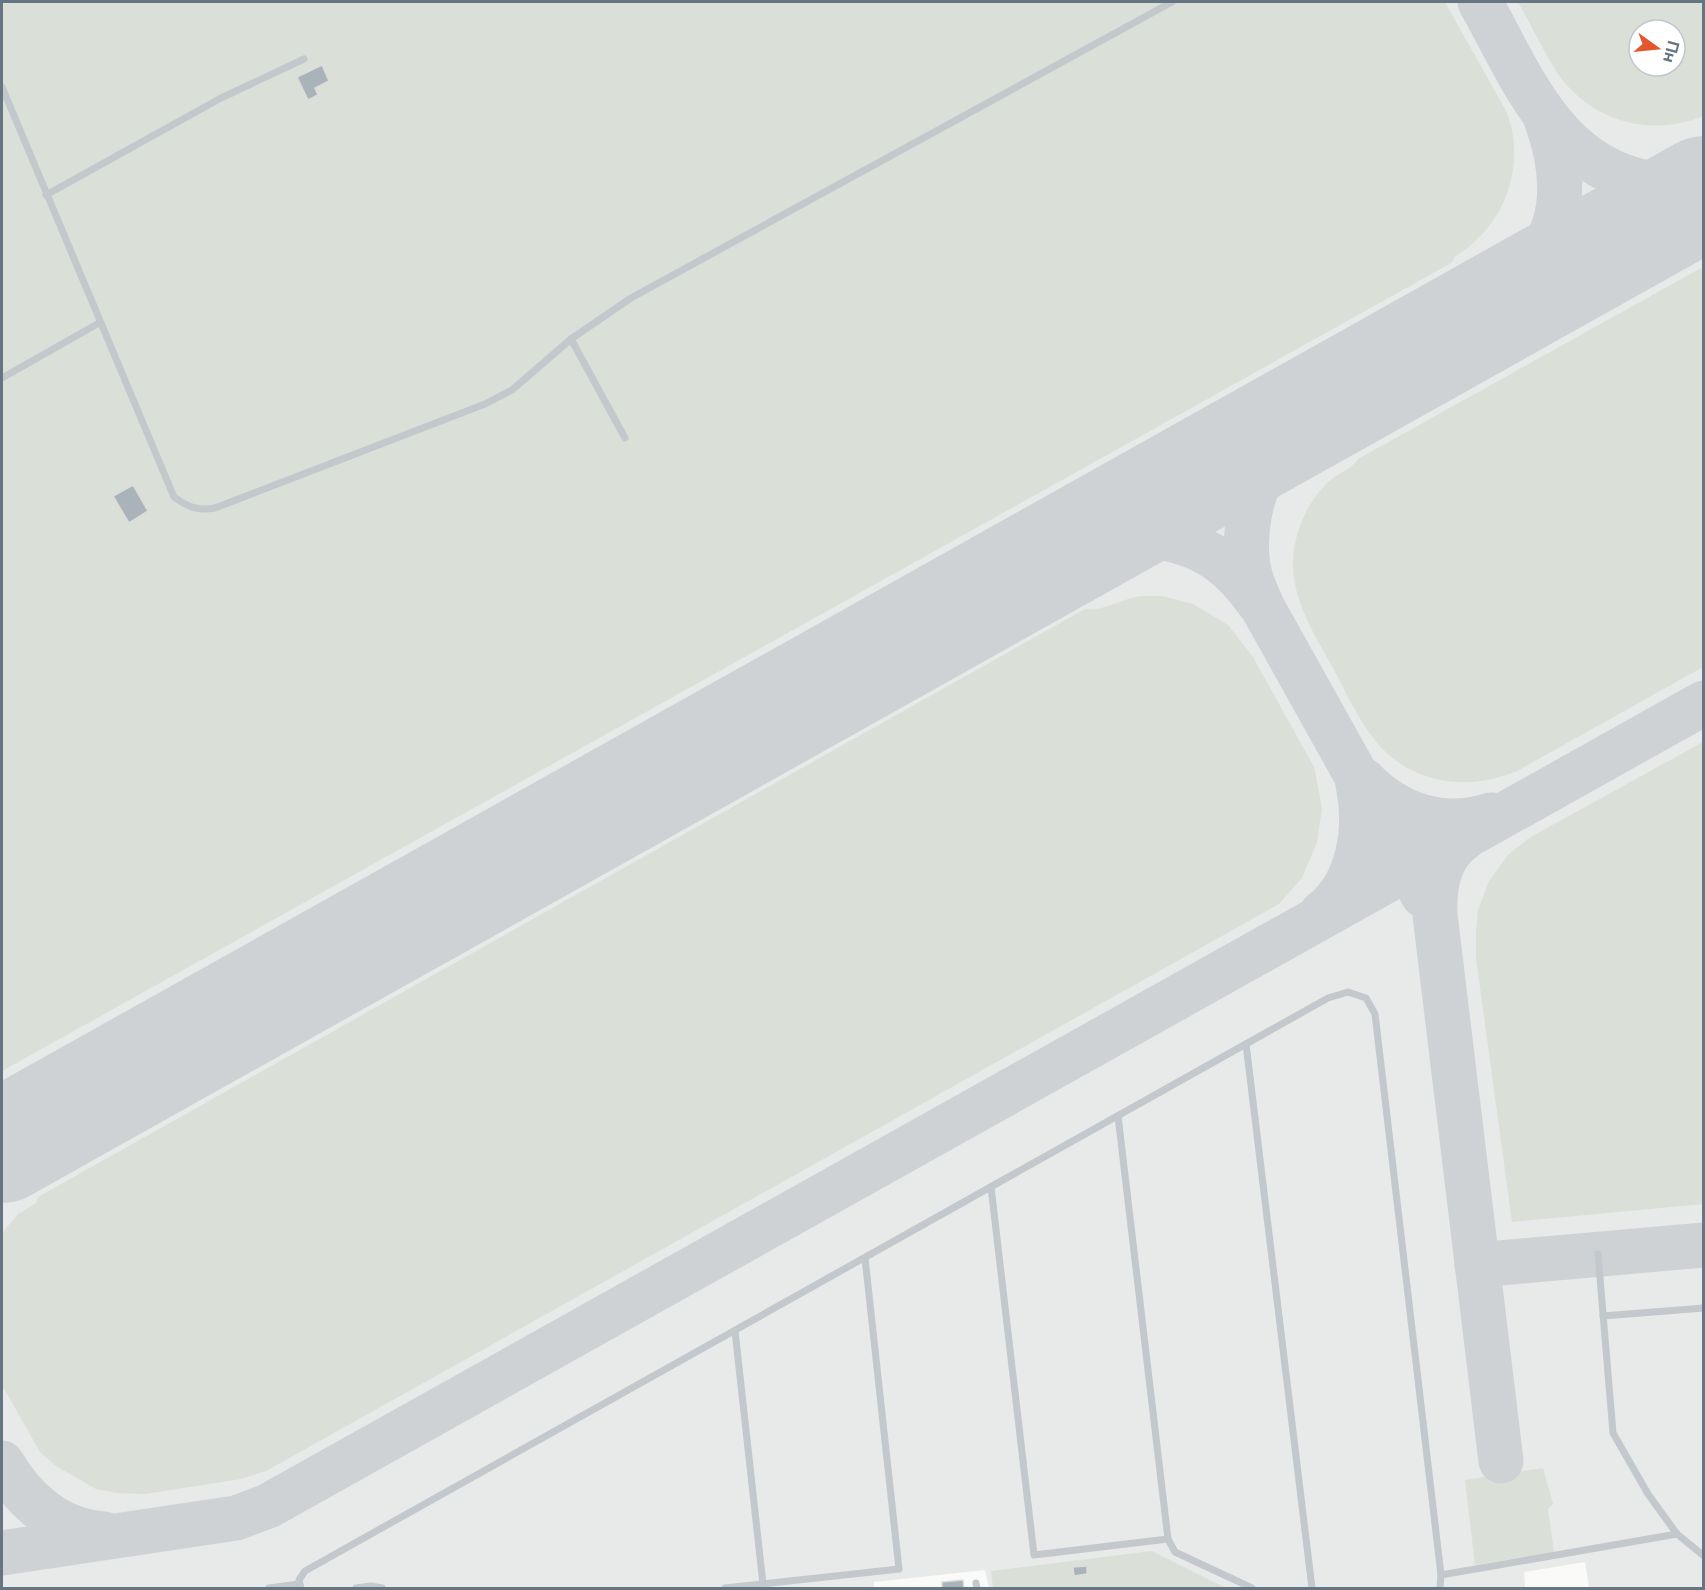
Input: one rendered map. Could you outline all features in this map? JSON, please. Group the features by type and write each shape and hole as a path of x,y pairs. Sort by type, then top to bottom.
{"lane":[{"path":"2,87 99,323 174,497 187,506 200,510 215,508 485,404 512,390 571,339 631,298 1172,2"},
{"path":"46,195 221,98 304,59"},
{"path":"2,378 99,323"},
{"path":"571,339 625,438"},
{"path":"269,1588 300,1586 305,1571 1246,1044 1340,993 1353,993 1366,998 1375,1014 1442,1575 1440,1588"},
{"path":"1246,1044 1312,1588"},
{"path":"1118,1116 1168,1539 1175,1552 1252,1588"},
{"path":"991,1187 1034,1555 1168,1539"},
{"path":"1598,1254 1613,1433 1648,1494 1677,1534 1704,1557"},
{"path":"725,1588 899,1569 865,1258"},
{"path":"1603,1316 1704,1308"},
{"path":"735,1331 763,1584"},
{"path":"1442,1575 1677,1534"},
{"path":"356,1588 371,1586 382,1588"}],"shaded area":[{"path":"2,2 1703,2 1703,1588 1589,1588 1585,1562 1524,1572 1525,1588 989,1588 985,1570 874,1582 874,1588 2,1588"},
{"path":"2,2 1445,2 1506,111 1512,132 1514,153 1512,173 1507,193 1498,212 1486,230 1454,257 1453,262 2,1071"},
{"path":"1518,2 1703,2 1703,116 1683,122 1642,125 1603,113 1585,102 1570,88 1546,54"},
{"path":"1703,267 1703,667 1517,771 1497,778 1457,782 1418,773 1401,764 1385,751 1360,719 1302,609 1294,578 1293,561 1297,535 1308,508 1326,484 1358,459"},
{"path":"1142,596 1162,596 1193,604 1228,625 1253,657 1314,767 1322,808 1317,842 1302,878 1279,904 266,1471 241,1479 145,1494 117,1493 96,1489 56,1466 40,1452 2,1385 2,1233 18,1214 36,1203 38,1197 1085,609 1099,609"},
{"path":"1703,742 1703,1204 1512,1222 1476,958 1478,910 1489,881 1508,855 1529,838"},
{"path":"1543,1468 1553,1504 1548,1509 1554,1552 1475,1565 1465,1480"},
{"path":"1152,1551 1226,1588 993,1588 991,1571"}],"building":[{"path":"322,65 329,81 315,88 318,95 308,100 297,77"},
{"path":"133,485 148,511 129,523 113,496"},
{"path":"1087,1566 1087,1574 1074,1576 1073,1567"},
{"path":"963,1580 964,1588 942,1588 942,1582"}],"taxiway":[{"path":"1480,2 1524,83 1541,109 1559,132 1581,153 1606,169 1643,182 1678,186 1704,183"},
{"path":"1491,312 1513,291 1531,269 1545,248 1554,226 1559,202 1559,177 1555,149 1546,119"},
{"path":"1328,404 1285,441 1264,471 1253,499 1247,529 1249,571 1264,610 1423,895"},
{"path":"1071,547 1106,537 1126,535 1165,538 1184,543 1217,559 1240,579 1259,603"},
{"path":"2,1553 236,1518 268,1506 1704,703"},
{"path":"1363,780 1391,803 1422,817 1456,821 1491,815"},
{"path":"1322,913 1335,901 1345,886 1358,854 1362,818 1358,784"},
{"path":"1464,838 1448,854 1439,873 1435,894 1435,915 1501,1461"},
{"path":"1477,1265 1704,1245"},
{"path":"2,1463 21,1490 44,1512 72,1527 104,1534"}],"runway":[{"path":"2,1146 1704,193"}]}
